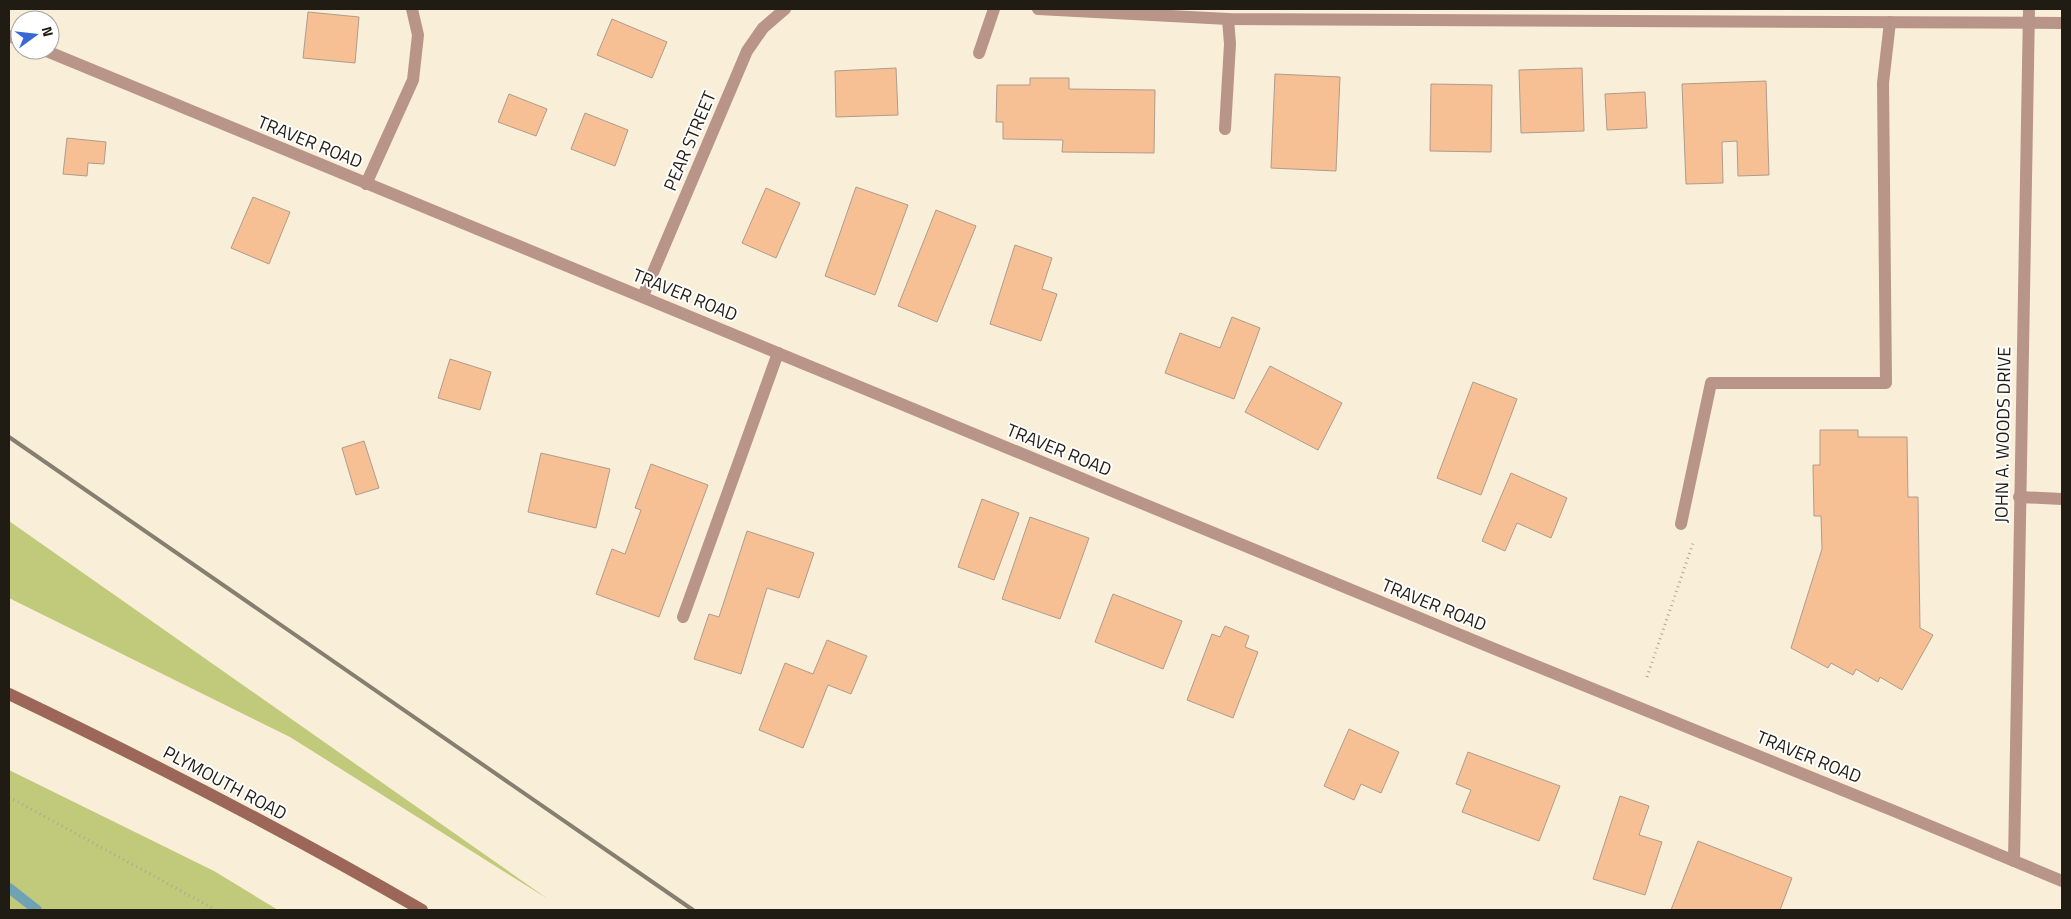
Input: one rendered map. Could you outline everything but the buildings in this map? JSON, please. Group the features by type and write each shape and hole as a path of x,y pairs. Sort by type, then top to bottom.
{"main road":[{"name":"PLYMOUTH ROAD","path":"9,694 108,742 269,825 422,910"}],"street":[{"path":"366,184 413,80 418,35 412,9"},
{"name":"PEAR STREET","path":"643,296 747,51 762,28 785,9"},
{"path":"980,53 994,9"},
{"path":"1038,9 1228,14 2062,23"},
{"name":"JOHN A. WOODS DRIVE","path":"2014,861 2029,9"},
{"path":"1224,129 1230,44 1228,14"},
{"path":"1681,524 1711,383 1886,383 1883,83 1890,22"},
{"name":"TRAVER ROAD","path":"60,57 2062,882"},
{"path":"683,617 778,353"},
{"path":"2019,497 2062,499"}],"path":[{"path":"1647,677 1695,537"},
{"path":"9,797 216,910"}],"green space":[{"path":"9,521 548,899 290,737 9,598"},
{"path":"9,770 214,871 278,910 9,910"}],"waterway":[{"path":"9,888 37,910"}],"railway":[{"path":"9,437 693,910"}]}
